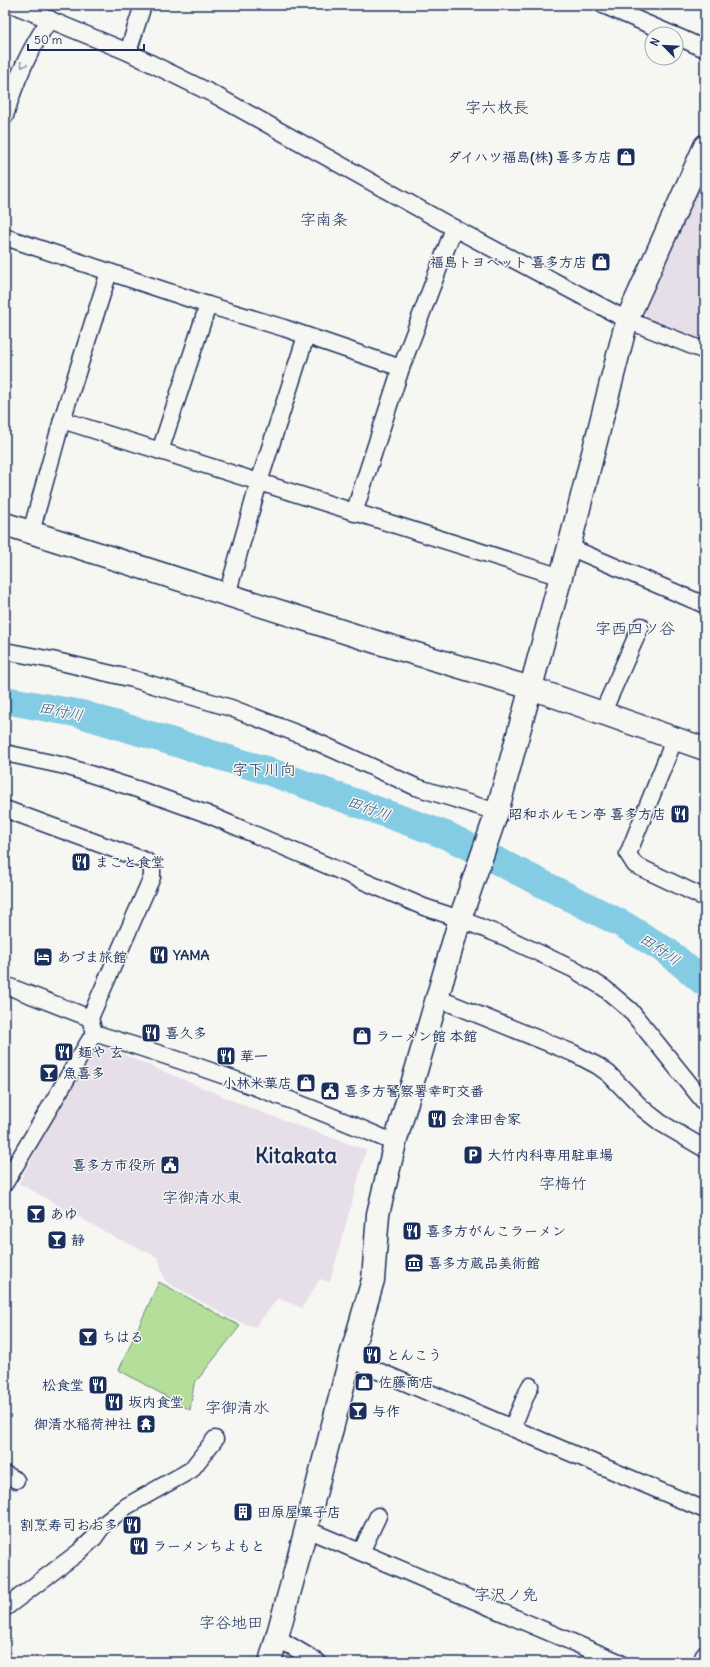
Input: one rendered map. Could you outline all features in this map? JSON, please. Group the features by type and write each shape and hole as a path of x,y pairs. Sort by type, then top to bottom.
{"street":[{"path":"14,5 128,52 215,95 454,228 628,320 705,351"},
{"path":"128,52 143,5"},
{"path":"603,5 652,26"},
{"path":"5,116 15,84 25,61 36,40 50,19"},
{"path":"684,40 705,49"},
{"path":"270,1662 350,1359 373,1280 378,1214 394,1143 460,919 494,820 561,577 628,320 705,146"},
{"path":"354,513 401,368 454,228"},
{"path":"5,237 208,305 284,328 401,368"},
{"path":"31,532 62,420 109,272"},
{"path":"160,451 208,305"},
{"path":"227,595 259,482 306,336"},
{"path":"62,420 561,577"},
{"path":"5,524 376,642 531,688 705,749"},
{"path":"569,547 705,605"},
{"path":"602,714 640,626"},
{"path":"5,651 52,660 133,679 231,708 306,737 416,787 494,820"},
{"path":"675,738 628,854 636,865 705,898"},
{"path":"5,753 65,766 208,814 424,908 460,919 505,937 573,969 604,988 630,1010 705,1104"},
{"path":"5,809 146,861 152,868 152,877 92,1025 5,1183"},
{"path":"5,985 92,1025 158,1053 341,1120 394,1143"},
{"path":"437,998 573,1053 598,1066 609,1074 642,1108 661,1123 705,1149"},
{"path":"350,1359 705,1510"},
{"path":"512,1428 530,1386"},
{"path":"5,1608 79,1552 94,1538 104,1524 127,1506 191,1470 215,1439"},
{"path":"361,1552 378,1516"},
{"path":"306,1529 618,1662"},
{"path":"276,1637 318,1662"},
{"path":"701,1662 705,1653"}],"shaded area":[{"path":"705,170 705,342 646,317 644,311"},
{"name":"喜多方市役所","path":"103,1046 258,1111 366,1150 330,1282 320,1279 302,1308 278,1298 255,1327 232,1319 165,1281 158,1257 116,1238 19,1183 88,1051"}],"green space":[{"path":"159,1282 240,1326 194,1384 190,1410 119,1370"}],"waterway":[{"name":"田付川","path":"5,700 81,714 265,770 448,836 622,924 668,952 705,983"}],"place":[{"name":"ダイハツ福島(株) 喜多方店","path":"626,157"},
{"name":"福島トヨペット 喜多方店","path":"601,262"},
{"name":"昭和ホルモン亭 喜多方店","path":"680,814"},
{"name":"まこと食堂","path":"81,862"},
{"name":"YAMA","path":"159,955"},
{"name":"あづま旅館","path":"43,957"},
{"name":"喜久多","path":"151,1033"},
{"name":"ラーメン館 本館","path":"362,1036"},
{"name":"麺や 玄","path":"64,1052"},
{"name":"華一","path":"226,1056"},
{"name":"魚喜多","path":"49,1073"},
{"name":"小林米菓店","path":"306,1083"},
{"name":"喜多方警察署幸町交番","path":"330,1091"},
{"name":"会津田舎家","path":"437,1119"},
{"name":"大竹内科専用駐車場","path":"473,1155"},
{"name":"喜多方市役所","path":"170,1165"},
{"name":"あゆ","path":"36,1214"},
{"name":"喜多方がんこラーメン","path":"412,1231"},
{"name":"静","path":"57,1240"},
{"name":"喜多方蔵品美術館","path":"414,1263"},
{"name":"ちはる","path":"88,1337"},
{"name":"とんこう","path":"372,1355"},
{"name":"佐藤商店","path":"364,1382"},
{"name":"松食堂","path":"98,1385"},
{"name":"坂内食堂","path":"114,1402"},
{"name":"与作","path":"358,1411"},
{"name":"御清水稲荷神社","path":"146,1424"},
{"name":"田原屋菓子店","path":"243,1512"},
{"name":"割烹寿司おお多","path":"132,1525"},
{"name":"ラーメンちよもと","path":"139,1546"}],"district":[{"name":"字六枚長","path":"497,107"},
{"name":"字南条","path":"324,219"},
{"name":"字西四ツ谷","path":"635,628"},
{"name":"字下川向","path":"264,769"},
{"name":"Kitakata","path":"296,1155"},
{"name":"字梅竹","path":"563,1183"},
{"name":"字御清水東","path":"202,1197"},
{"name":"字御清水","path":"237,1407"},
{"name":"字沢ノ免","path":"506,1594"},
{"name":"字谷地田","path":"231,1622"}]}
